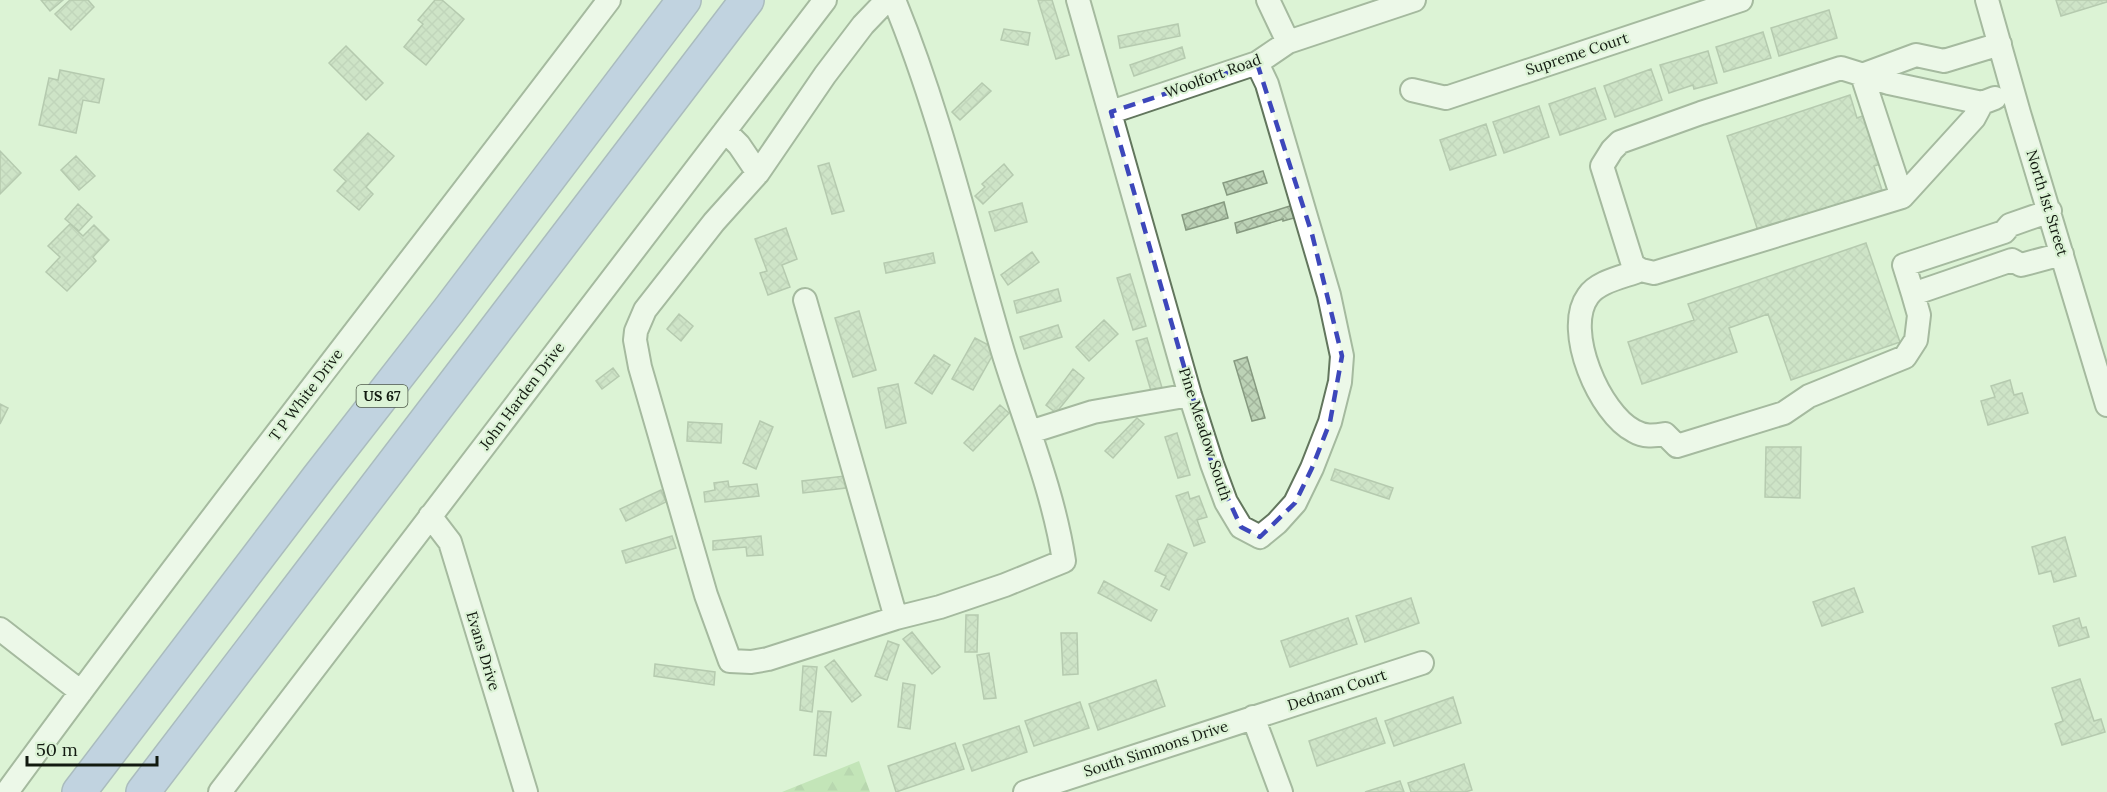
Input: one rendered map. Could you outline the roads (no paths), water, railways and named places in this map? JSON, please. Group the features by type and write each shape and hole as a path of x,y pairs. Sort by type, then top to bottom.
{"highway":[{"name":"US 67","path":"79,792 684,0"},
{"path":"143,792 747,0"}],"street":[{"name":"T P White Drive","path":"7,792 609,0"},
{"name":"John Harden Drive","path":"220,792 825,0"},
{"path":"886,0 863,25 825,75 758,173 714,222 645,310 636,331 635,340 640,367 706,595 730,661 768,660 896,618 940,607 1005,585 1064,561 1030,432 1003,351 940,129 910,38 894,0"},
{"name":"Pine Meadow South","path":"1078,0 1190,395 1226,502 1241,527 1260,537 1276,524 1294,503 1312,468 1330,422 1340,382 1342,356 1329,295 1267,84 1257,63"},
{"path":"1268,0 1288,42"},
{"name":"Woolfort Road","path":"1111,112 1257,63 1288,42 1414,0"},
{"name":"Supreme Court","path":"1412,90 1446,98 1742,0"},
{"name":"North 1st Street","path":"1988,0 2107,405"},
{"path":"1862,75 1916,55 1944,61 2000,44"},
{"path":"1982,103 1974,118 1902,197 1654,273 1641,270 1633,265 1602,166 1620,142 1701,112 1841,68 1889,82 1982,103 2013,90"},
{"path":"1862,75 1902,197"},
{"path":"725,131 739,145 758,173"},
{"path":"1641,270 1596,288 1587,297 1580,313 1580,330 1585,358 1600,395 1611,413 1632,431 1648,436 1665,434 1677,446 1784,413 1809,396 1905,357 1916,340 1919,315 1904,265 2004,232 2010,225 2050,212"},
{"path":"1913,294 2012,261 2021,265 2062,254"},
{"path":"805,300 896,618"},
{"path":"1030,432 1093,412 1190,395"},
{"name":"Evans Drive","path":"430,516 450,542 526,792"},
{"path":"0,629 81,692"},
{"name":"Dednam Court","path":"1253,717 1422,663"},
{"path":"1253,717 1281,792"},
{"name":"South Simmons Drive","path":"1025,792 1253,717"}]}
